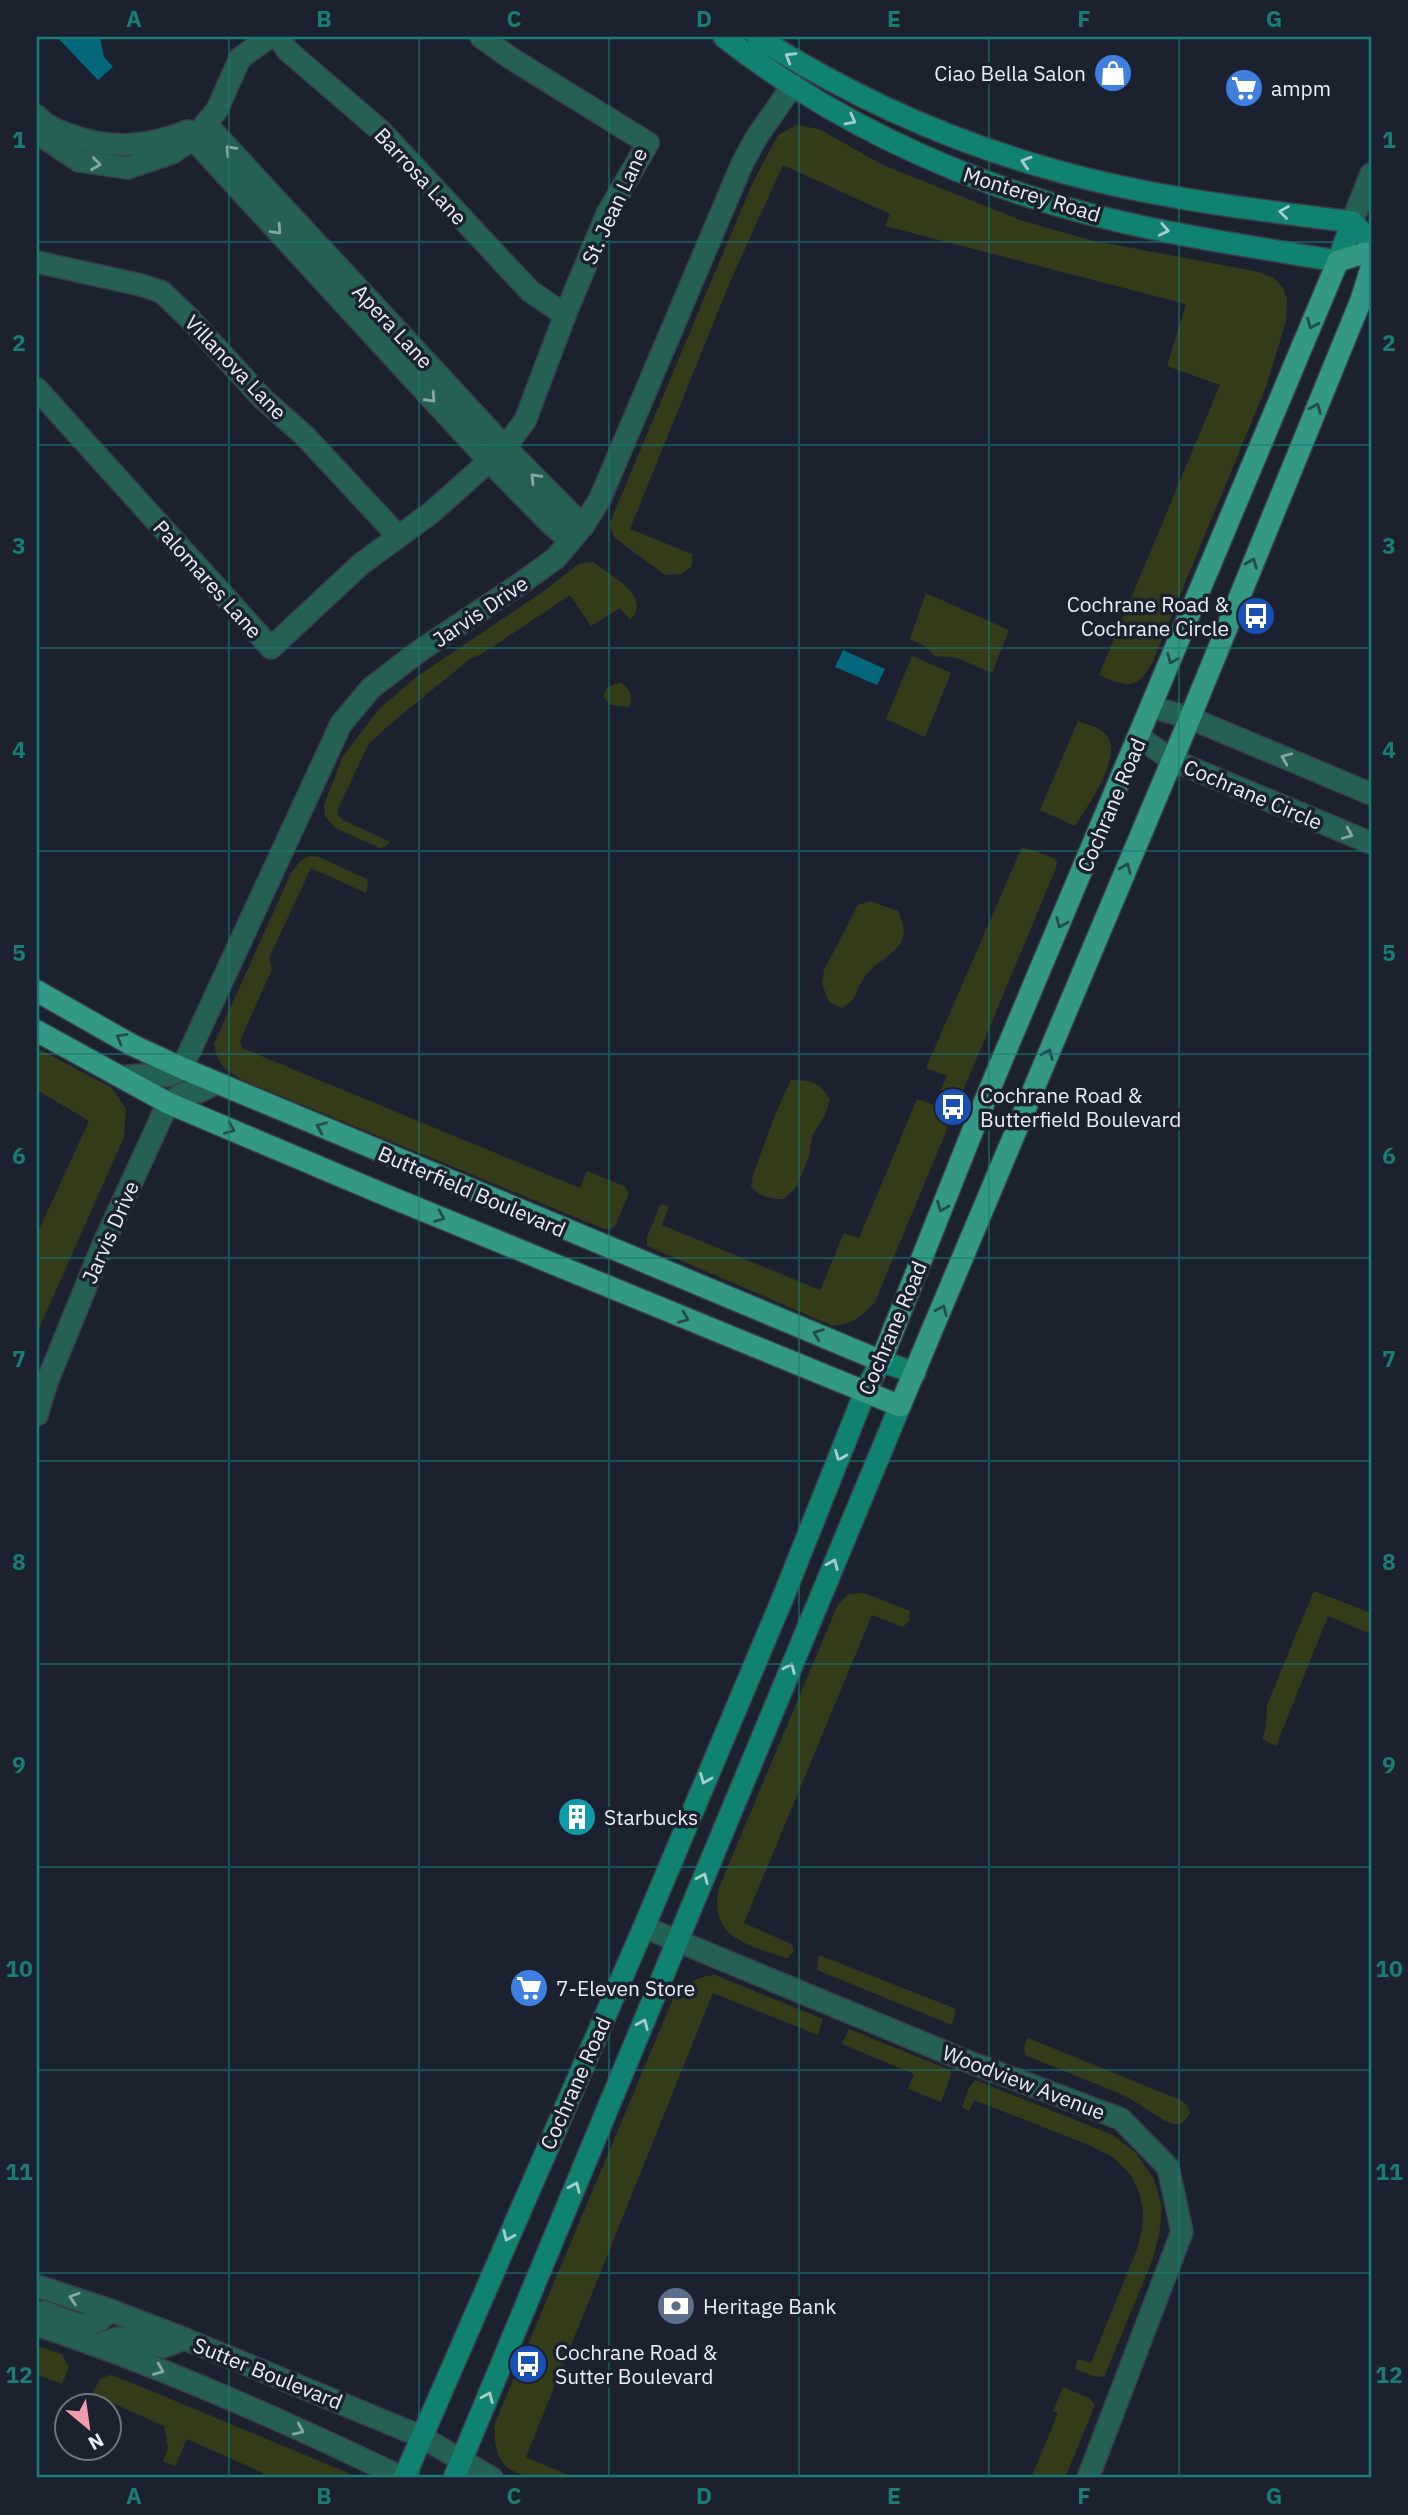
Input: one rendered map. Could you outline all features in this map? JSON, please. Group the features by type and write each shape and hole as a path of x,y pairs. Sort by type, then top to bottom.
{"main road":[{"name":"Monterey Road","path":"724,37 843,116 925,157 1031,197 1070,209 1176,232 1338,261 1371,250"},
{"name":"Monterey Road","path":"757,37 811,70 894,112 974,145 1048,169 1184,198 1352,222"},
{"path":"1352,222 1371,242"},
{"name":"Cochrane Road","path":"403,2478 644,1927 784,1595 978,1117 1152,707 1352,222"},
{"name":"Cochrane Road","path":"458,2469 900,1406 1190,718 1361,300 1371,268"},
{"name":"Butterfield Boulevard","path":"37,990 132,1045 183,1068 915,1373"},
{"name":"Butterfield Boulevard","path":"37,1031 167,1103 900,1406"}],"street":[{"path":"38,123 90,142 124,146 164,141 199,131 217,110 240,58 270,37"},
{"name":"Barrosa Lane","path":"278,37 288,51 380,130 530,291 565,315"},
{"name":"St. Jean Lane","path":"481,37 648,143 607,214 524,421 497,454"},
{"name":"Jarvis Drive","path":"183,1068 341,724 372,688 418,652 556,558 600,499 736,176 756,138 793,85"},
{"name":"Apera Lane","path":"199,131 497,454 577,533"},
{"name":"Cochrane Road","path":"1352,222 1371,174"},
{"name":"Villanova Lane","path":"37,262 162,292 262,398 305,436 398,536"},
{"name":"Palomares Lane","path":"37,389 271,649 361,564 432,512 497,454"},
{"path":"1152,707 1190,718 1371,794"},
{"name":"Cochrane Circle","path":"1139,737 1172,760 1371,843"},
{"path":"121,1077 145,1075 165,1078 183,1068"},
{"path":"167,1103 184,1093 198,1092 218,1083"},
{"name":"Jarvis Drive","path":"37,1415 47,1382 102,1247 167,1103"},
{"name":"Woodview Avenue","path":"644,1927 969,2062 1121,2119 1168,2167 1182,2232 1088,2478"},
{"name":"Sutter Boulevard","path":"37,2286 185,2339 420,2436 458,2469 492,2478"},
{"path":"37,2316 44,2312 84,2325 93,2325 102,2321 110,2310"},
{"name":"Sutter Boulevard","path":"37,2325 96,2344 237,2402 403,2478"},
{"path":"96,2344 130,2338 163,2347 185,2339"}],"green space":[{"path":"796,125 819,129 883,165 1023,221 1090,240 1259,272 1274,278 1283,288 1287,299 1286,321 1266,387 1152,663 1141,679 1123,684 1099,675 1220,385 1167,366 1186,304 885,226 890,214 783,165 730,282 630,529 692,554 692,566 682,574 665,575 615,538 609,525 753,182 778,135"},
{"path":"593,562 619,580 633,595 637,603 636,611 630,620 620,608 591,626 570,595 482,654 470,659 368,745 338,809 338,815 343,820 390,842 380,848 335,828 325,816 324,805 343,756 379,709 419,675 541,593 580,563"},
{"path":"926,593 1009,630 992,673 957,658 935,656 925,646 910,639"},
{"path":"912,656 951,673 925,737 886,719"},
{"path":"622,683 630,694 629,707 610,705 604,697 606,690"},
{"path":"1078,721 1103,732 1109,741 1111,752 1103,779 1075,826 1040,810"},
{"path":"1022,847 1054,858 1057,862 1056,868 875,1302 861,1316 833,1326 647,1246 647,1237 663,1204 669,1206 662,1225 820,1290 844,1233 859,1238 917,1099 934,1105 947,1076 926,1068"},
{"path":"310,856 319,857 367,879 366,893 311,868 269,958 272,969 240,1041 242,1048 580,1188 587,1171 624,1186 629,1193 612,1229 604,1229 249,1083 222,1064 214,1044 291,873 300,861"},
{"path":"870,901 898,911 904,935 901,943 871,970 854,998 842,1008 829,1002 822,984 824,970 858,905"},
{"path":"37,1048 112,1088 126,1109 124,1137 37,1333 37,1234 89,1121 37,1090"},
{"path":"791,1080 815,1083 830,1100 825,1115 812,1136 809,1157 797,1186 784,1199 774,1199 762,1195 751,1186 776,1112"},
{"path":"1314,1591 1371,1613 1371,1634 1328,1616 1276,1746 1262,1739 1266,1727 1267,1705"},
{"path":"864,1593 910,1611 909,1621 903,1627 872,1615 744,1923 791,1944 794,1951 787,1959 746,1944 726,1930 717,1907 718,1890 838,1604 849,1594"},
{"path":"819,1955 956,2009 952,2025 817,1970"},
{"path":"715,1975 823,2019 818,2035 713,1993 526,2457 575,2478 543,2478 516,2473 506,2466 499,2456 495,2442 495,2423 673,1999 691,1982"},
{"path":"849,2029 950,2070 951,2075 941,2102 908,2089 914,2074 842,2044"},
{"path":"1028,2038 1178,2099 1186,2104 1190,2113 1182,2123 1170,2123 1127,2097 1025,2055 1024,2046"},
{"path":"975,2080 1113,2135 1136,2153 1154,2179 1162,2208 1159,2236 1152,2261 1104,2377 1075,2369 1078,2359 1091,2363 1137,2249 1143,2210 1139,2192 1131,2175 1113,2157 1089,2145 974,2100 969,2111 962,2107"},
{"path":"37,2346 62,2354 69,2367 62,2384 37,2375"},
{"path":"110,2375 125,2380 346,2472 353,2478 261,2478 263,2473 187,2439 175,2466 163,2461 168,2448 164,2426 122,2407 122,2392 93,2392 100,2379"},
{"path":"1063,2387 1089,2398 1095,2405 1065,2478 1031,2478 1058,2413 1053,2411"}],"water":[{"path":"57,37 100,37 104,57 113,67 98,80"},
{"path":"843,650 885,669 877,685 835,667"}],"place":[{"name":"Ciao Bella Salon","path":"1113,73"},
{"name":"ampm","path":"1244,88"},
{"name":"Cochrane Road & Cochrane Circle","path":"1256,616"},
{"name":"Cochrane Road & Butterfield Boulevard","path":"953,1107"},
{"name":"Starbucks","path":"577,1817"},
{"name":"7-Eleven Store","path":"529,1988"},
{"name":"Heritage Bank","path":"676,2306"},
{"name":"Cochrane Road & Sutter Boulevard","path":"528,2364"}]}
